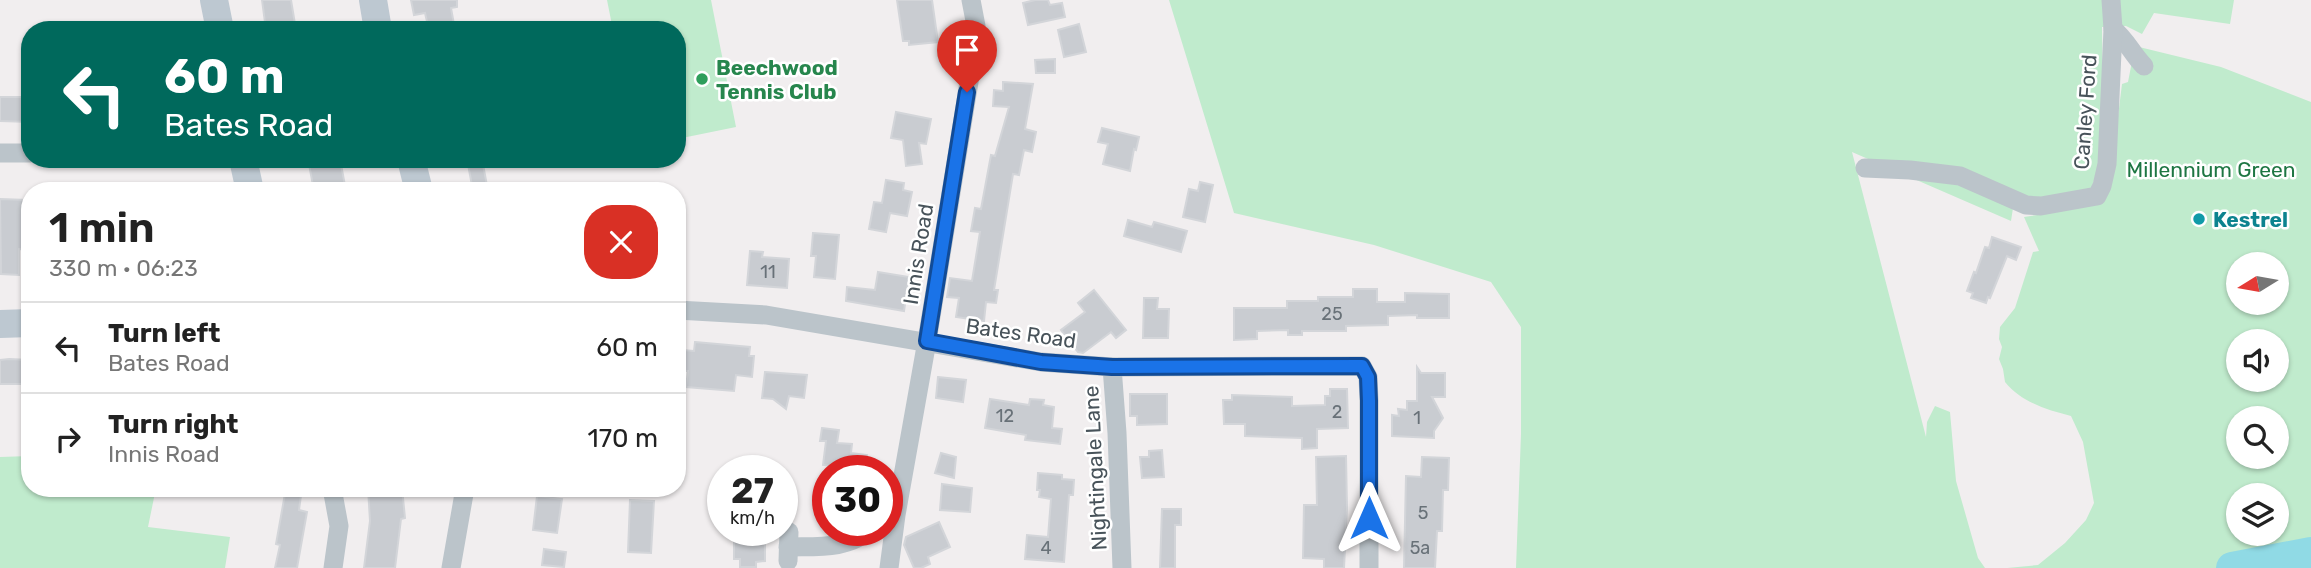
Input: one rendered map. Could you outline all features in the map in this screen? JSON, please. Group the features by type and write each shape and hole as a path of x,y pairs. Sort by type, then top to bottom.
{"street":[{"path":"214,0 218,21"},
{"path":"373,0 376,21"},
{"name":"Innis Road","path":"903,460 927,341 975,45 976,26 971,0"},
{"name":"Canley Ford","path":"1865,168 1960,176 2026,205 2041,206 2097,195 2107,164 2111,0"},
{"path":"2112,29 2121,36 2144,66"},
{"path":"0,153 21,153"},
{"name":"Bates Road","path":"686,311 766,315 1041,362 1112,367 1362,366 1368,377 1369,401 1369,568"},
{"path":"0,324 21,323"},
{"name":"Nightingale Lane","path":"1112,367 1122,568"},
{"path":"333,497 339,526 333,568"},
{"path":"451,568 463,497"},
{"path":"788,547 812,545"},
{"name":"Innis Road","path":"889,568 890,546"}],"green space":[{"name":"Beechwood Tennis Club","path":"607,0 711,0 736,127 686,137 686,21 611,21"},
{"path":"1169,0 2234,0 2230,24 2154,13 2142,34 2126,26 2102,27 2101,160 2090,192 2041,200 2015,195 2011,221 1852,152 1926,437 1927,422 1935,406 1950,412 1956,481 1978,558 1985,568 1516,568 1521,434 1521,327 1491,282 1374,245 1234,213"},
{"name":"Millennium Green","path":"2135,46 2221,67 2311,102 2311,568 2007,568 2038,565 2065,543 2086,520 2094,503 2083,442 2071,416 2035,404 2011,389 2005,382 1999,359 2002,347 1999,339 2000,327 2015,308 2033,252 2039,251 2024,217 2093,203 2112,165 2122,84 2128,82"},
{"path":"21,456 21,497 154,497 148,527 230,537 225,568 0,568 0,457"}],"building":[{"path":"262,0 291,0 294,21 265,21"},
{"path":"411,0 457,0 457,7 451,8 453,21 427,21 425,13 414,15"},
{"path":"897,0 932,0 938,42 909,45 909,41 903,41"},
{"path":"1048,0 1050,5 1062,3 1065,17 1028,25 1023,3"},
{"path":"1079,24 1086,52 1064,57 1058,30"},
{"path":"1055,59 1055,73 1036,73 1035,60"},
{"path":"1003,82 1033,84 1025,129 1036,132 1032,152 1024,150 1019,175 1013,174 994,290 998,290 996,303 986,302 984,321 956,317 959,298 947,297 950,278 972,281 980,232 971,231 975,208 981,209 991,155 995,156 1009,107 993,106 994,90 1003,91"},
{"path":"0,97 21,97 21,122 0,121"},
{"path":"896,112 931,119 926,144 919,143 922,164 906,166 903,140 891,138"},
{"path":"1102,128 1139,137 1130,171 1103,164 1108,144 1098,142"},
{"path":"310,168 342,168 344,182 312,182"},
{"path":"469,168 484,168 486,182 471,182"},
{"path":"886,180 904,183 903,190 912,192 907,216 890,213 886,232 869,229 874,202 882,203"},
{"path":"1200,182 1213,185 1205,222 1183,217 1189,189 1198,191"},
{"path":"0,199 21,200 19,275 1,274"},
{"path":"1128,220 1152,227 1154,222 1187,231 1181,252 1124,236"},
{"path":"813,233 839,235 835,279 814,277 816,256 811,256"},
{"path":"1992,237 2021,247 2016,260 2007,256 1986,303 1971,298 1973,293 1967,291 1985,247 1989,248"},
{"path":"750,251 763,252 762,257 789,259 787,288 747,285"},
{"path":"878,272 909,277 904,311 846,301 847,287 875,290"},
{"path":"1353,289 1377,289 1377,302 1405,302 1405,293 1449,294 1449,318 1388,316 1388,325 1346,326 1346,331 1302,331 1302,335 1288,335 1288,330 1257,331 1257,339 1234,340 1234,308 1287,308 1287,301 1318,301 1318,297 1353,297"},
{"path":"1094,290 1126,330 1116,338 1111,332 1083,353 1078,352 1061,330 1085,312 1078,303"},
{"path":"1144,298 1158,298 1157,309 1169,309 1168,338 1143,338"},
{"path":"695,342 750,347 749,356 754,356 752,377 736,375 734,391 686,387 686,350 694,351"},
{"path":"0,360 21,360 21,384 0,384"},
{"path":"1417,367 1421,373 1445,373 1445,397 1432,397 1443,418 1434,431 1434,438 1392,436 1392,415 1399,416 1398,409 1407,410 1407,401 1417,401"},
{"path":"765,372 807,375 804,398 789,396 786,409 773,399 762,398"},
{"path":"938,377 966,380 963,402 936,398"},
{"path":"1330,389 1347,389 1348,428 1317,429 1317,448 1302,449 1302,438 1245,436 1245,424 1224,424 1223,400 1232,400 1232,395 1292,397 1292,406 1325,405 1325,396 1330,396"},
{"path":"1130,394 1167,394 1167,424 1137,425 1137,416 1130,416"},
{"path":"990,399 1029,405 1030,399 1044,400 1043,405 1054,407 1052,428 1062,429 1060,444 1025,440 1026,435 985,428"},
{"path":"822,428 839,430 837,443 852,444 851,453 867,455 824,455 826,441 820,441"},
{"path":"1162,450 1164,477 1142,478 1140,457 1149,457 1149,451"},
{"path":"941,453 956,457 954,478 935,473"},
{"path":"1346,456 1344,568 1324,568 1324,559 1303,558 1304,505 1317,505 1316,457"},
{"path":"1422,457 1449,458 1448,490 1443,490 1442,531 1437,531 1435,568 1404,568 1406,476 1421,477"},
{"path":"1038,473 1062,475 1062,479 1074,480 1073,495 1069,495 1064,562 1025,559 1027,535 1048,537 1051,499 1039,497"},
{"path":"942,484 972,488 970,512 940,510"},
{"path":"284,497 301,497 299,510 307,512 297,568 275,568 280,545 276,544"},
{"path":"369,497 403,497 405,518 401,519 395,568 364,568 370,521"},
{"path":"537,497 562,499 557,533 533,530"},
{"path":"630,500 654,501 651,553 628,552"},
{"path":"1162,509 1181,509 1181,525 1175,525 1175,568 1160,568"},
{"path":"939,522 950,547 928,557 930,564 914,568 904,545 906,537"},
{"path":"734,546 765,546 765,561 756,562 756,567 740,567 740,559 734,559"},
{"path":"544,549 566,552 564,567 542,565"}],"waterway":[{"path":"2232,568 2311,553"}],"place":[{"name":"Beechwood Tennis Club","path":"702,79"},
{"name":"Kestrel","path":"2199,219"}],"route":[{"path":"967,92 927,341 1041,362 1112,367 1362,366 1368,377 1369,518"}]}
